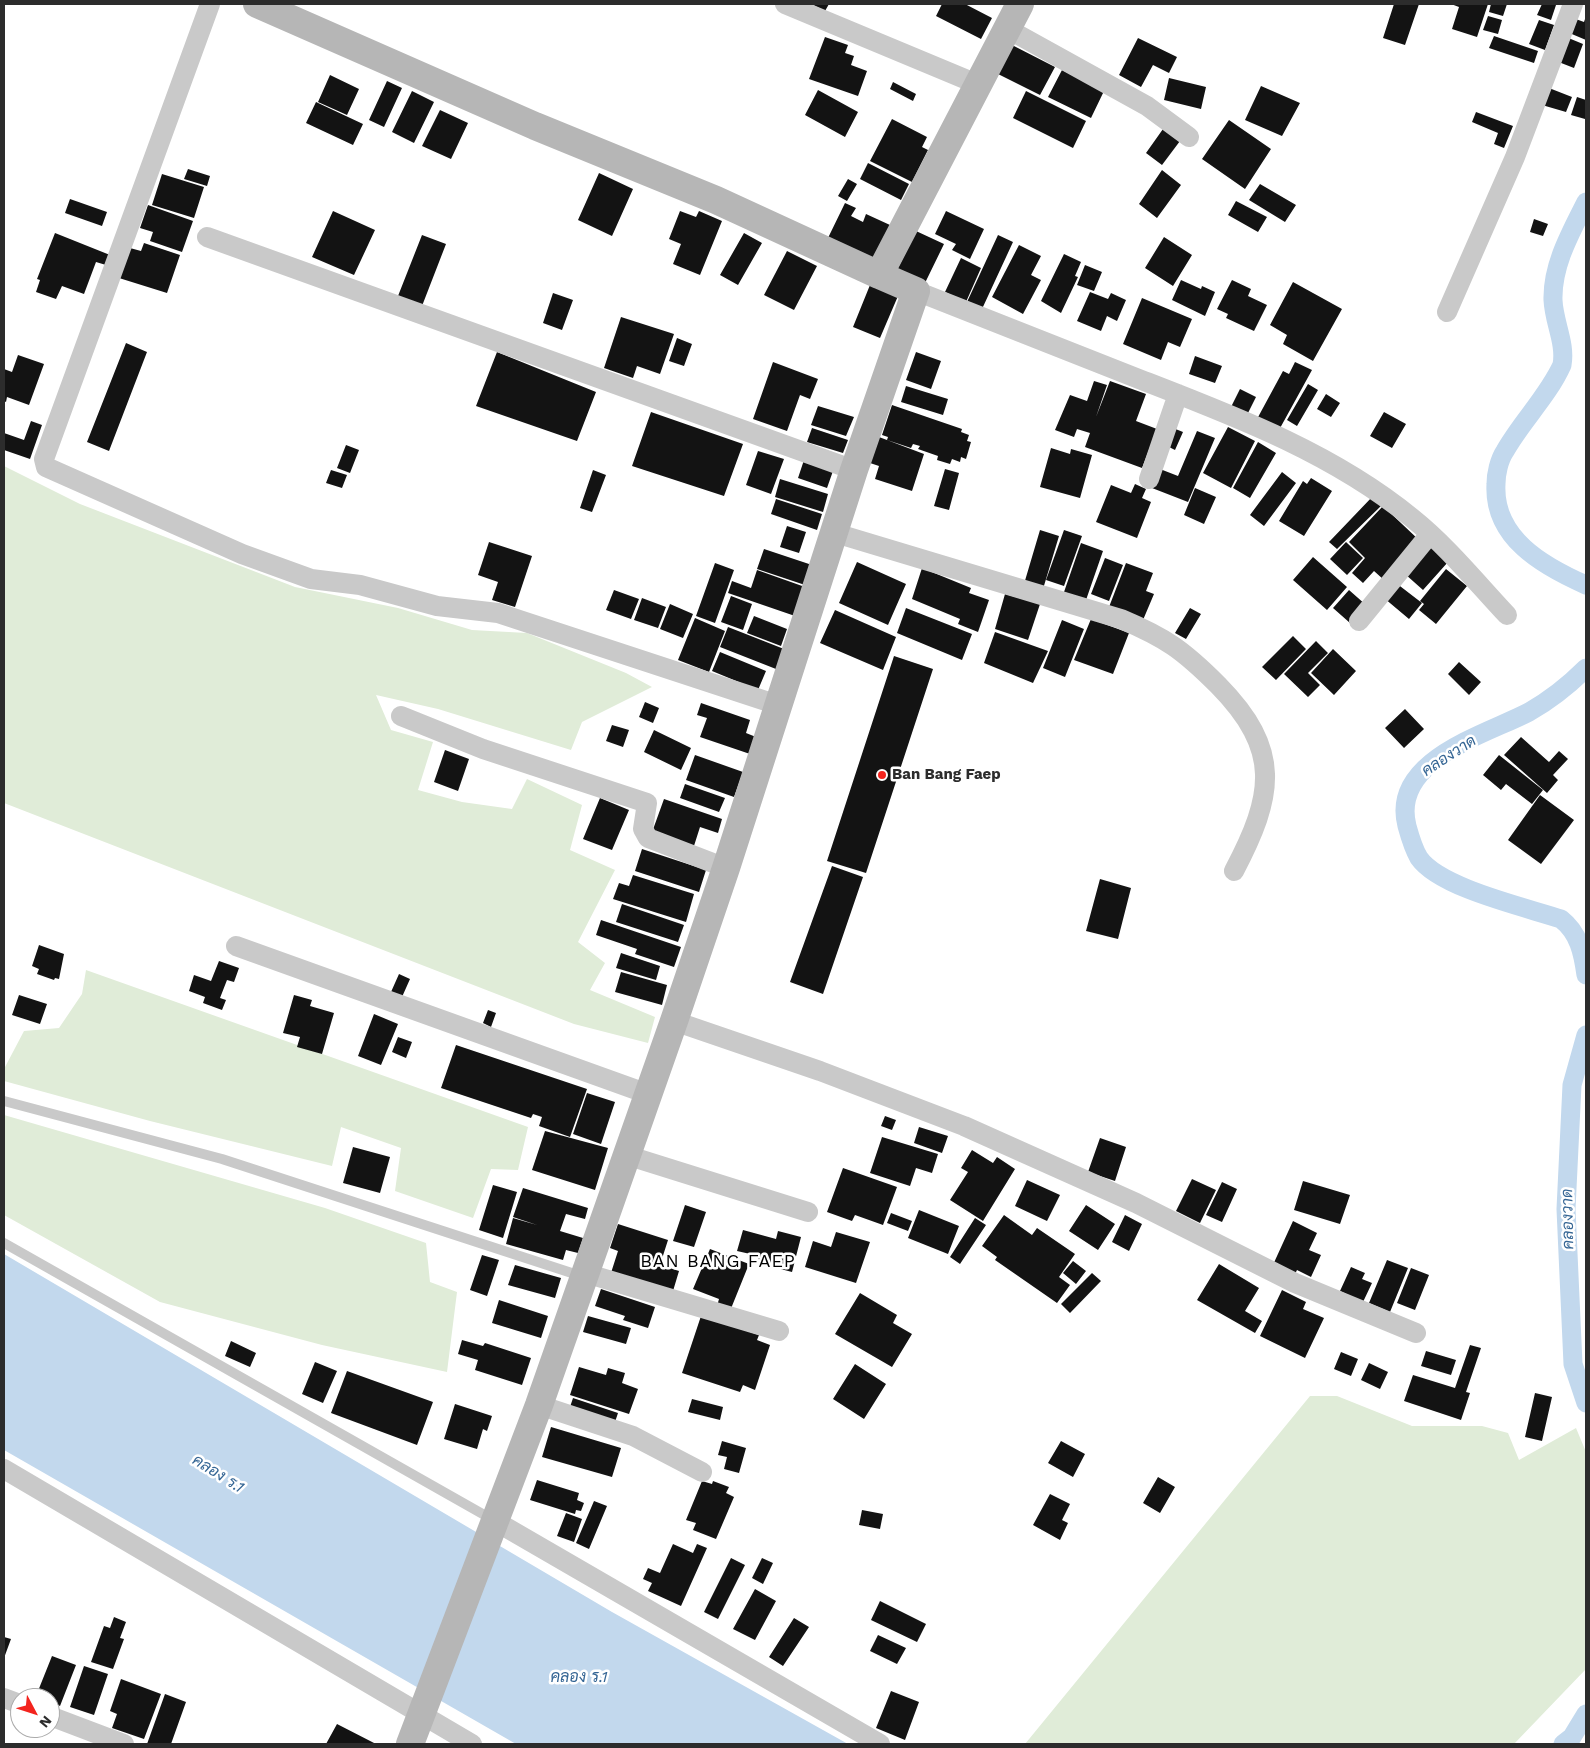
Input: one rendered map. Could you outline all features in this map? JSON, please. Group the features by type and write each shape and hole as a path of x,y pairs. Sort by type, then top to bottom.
{"street":[{"path":"210,4 44,459 46,467 242,554 311,579 360,585 437,606 498,613 778,705"},
{"path":"257,4 535,126 716,200 916,291 1266,430 1321,459 1390,502 1430,534 1507,615"},
{"path":"786,4 977,84"},
{"path":"879,275 1020,4"},
{"path":"1447,312 1515,157 1573,4 1586,8"},
{"path":"1006,28 1147,106 1189,137"},
{"path":"207,237 854,470"},
{"path":"410,1744 539,1405 674,1021 726,868 854,470 916,291"},
{"path":"1149,479 1178,394"},
{"path":"835,533 1120,619 1160,637 1187,654 1247,717 1257,736 1263,755 1264,786 1260,811 1252,835 1234,871"},
{"path":"1358,621 1430,534"},
{"path":"401,716 482,749 647,803 642,829 648,838 726,868"},
{"path":"236,946 648,1094"},
{"path":"674,1021 820,1071 964,1126 1136,1203 1295,1283 1416,1333"},
{"path":"626,1155 808,1212"},
{"path":"584,1275 779,1331"},
{"path":"539,1405 633,1436 702,1472"},
{"path":"4,1469 472,1744"},
{"path":"494,1525 880,1744"},
{"path":"60,1720 124,1744"}],"lane":[{"path":"4,1101 222,1159 584,1275"},
{"path":"4,1243 494,1525"}],"green space":[{"path":"4,466 80,504 295,587 398,608 472,630 527,633 626,673 652,687 582,722 571,750 438,709 376,695 391,730 433,742 418,790 462,802 512,809 527,779 582,805 570,850 615,870 578,942 605,963 590,990 655,1017 648,1043 574,1024 4,803"},
{"path":"86,970 528,1127 518,1170 491,1169 473,1218 395,1191 401,1148 341,1127 332,1166 150,1121 4,1081 4,1069 24,1031 59,1028 82,994"},
{"path":"4,1115 325,1208 426,1243 430,1282 457,1292 447,1372 322,1345 160,1302 4,1215"},
{"path":"1310,1396 1337,1396 1412,1426 1482,1426 1508,1433 1519,1460 1576,1428 1586,1452 1586,1669 1514,1744 1025,1744"}],"water":[{"name":"คลอง ร.1","path":"4,1254 612,1612 848,1744 516,1744 4,1450"}],"building":[{"path":"811,4 829,4 825,11"},
{"path":"942,4 965,4 992,18 981,39 936,16"},
{"path":"1394,4 1419,4 1405,45 1383,38"},
{"path":"1451,4 1488,4 1477,37 1452,29 1459,7"},
{"path":"1491,4 1507,4 1503,16 1489,12"},
{"path":"1542,4 1556,5 1551,20 1537,15"},
{"path":"1488,16 1502,20 1498,34 1483,30"},
{"path":"1586,16 1586,40 1567,32 1573,18 1584,22"},
{"path":"1539,20 1554,25 1545,50 1529,44"},
{"path":"1494,36 1538,51 1534,63 1489,48"},
{"path":"825,37 848,45 845,53 854,56 851,65 867,71 858,96 809,79"},
{"path":"1566,37 1583,44 1574,68 1556,61"},
{"path":"1138,38 1177,57 1169,73 1153,65 1141,87 1119,75"},
{"path":"1012,45 1055,67 1040,95 998,74"},
{"path":"1062,70 1104,91 1091,118 1048,97"},
{"path":"330,75 359,89 347,115 318,102"},
{"path":"1169,78 1206,87 1201,109 1164,100"},
{"path":"387,81 402,88 384,127 369,120"},
{"path":"893,82 916,94 913,101 890,89"},
{"path":"1261,86 1300,103 1282,136 1245,120"},
{"path":"1549,88 1572,97 1566,112 1542,105"},
{"path":"818,90 858,112 845,137 805,115"},
{"path":"412,91 434,102 414,143 392,132"},
{"path":"1026,91 1086,121 1073,148 1013,118"},
{"path":"1577,97 1586,100 1585,119 1571,115"},
{"path":"316,102 363,124 353,145 306,123"},
{"path":"440,110 468,123 451,159 422,146"},
{"path":"1476,112 1513,126 1504,148 1494,144 1498,133 1472,122"},
{"path":"892,119 927,137 922,147 928,150 912,182 870,161"},
{"path":"1229,120 1271,149 1245,189 1202,159"},
{"path":"1163,129 1180,141 1162,165 1146,153"},
{"path":"868,163 909,184 901,200 860,179"},
{"path":"188,169 210,176 207,186 184,179"},
{"path":"1162,170 1181,185 1157,218 1139,204"},
{"path":"599,173 633,189 612,236 578,220"},
{"path":"162,174 204,187 194,218 152,205"},
{"path":"848,179 857,184 847,201 838,196"},
{"path":"1260,184 1296,205 1285,222 1249,200"},
{"path":"70,199 107,212 102,226 65,213"},
{"path":"1236,201 1267,217 1258,232 1228,215"},
{"path":"845,203 856,208 851,216 863,222 866,214 890,225 872,262 827,240"},
{"path":"148,205 193,221 182,252 150,241 153,232 140,228"},
{"path":"333,211 375,230 354,275 312,257"},
{"path":"680,211 696,217 699,211 722,221 700,275 673,264 681,244 669,239"},
{"path":"946,211 984,229 970,259 952,250 956,244 935,234"},
{"path":"1534,219 1548,224 1543,236 1530,232"},
{"path":"916,231 944,244 925,283 897,270"},
{"path":"55,233 110,255 106,265 96,262 84,294 62,286 56,299 36,292 40,280 37,279"},
{"path":"744,233 762,243 738,285 720,275"},
{"path":"422,235 446,244 422,306 398,296"},
{"path":"998,235 1013,242 982,309 967,302"},
{"path":"1164,237 1192,255 1173,286 1145,268"},
{"path":"144,243 180,255 167,293 119,278 130,248 141,251"},
{"path":"1019,245 1041,256 1031,275 1041,280 1023,314 992,297"},
{"path":"787,251 817,266 794,310 764,295"},
{"path":"1064,254 1081,262 1075,276 1078,277 1061,313 1041,301"},
{"path":"961,258 981,268 966,302 945,292"},
{"path":"1085,265 1102,272 1094,291 1077,285"},
{"path":"1181,280 1201,289 1202,286 1215,292 1205,316 1172,300"},
{"path":"1232,280 1251,289 1248,296 1267,305 1254,331 1226,318 1228,314 1217,309"},
{"path":"1293,282 1342,309 1313,361 1283,344 1287,335 1270,325"},
{"path":"870,285 898,296 880,338 853,327"},
{"path":"1090,292 1108,299 1111,293 1126,300 1117,321 1107,316 1101,331 1077,321"},
{"path":"553,293 573,300 562,330 543,323"},
{"path":"1142,298 1192,319 1180,347 1168,342 1161,360 1123,344"},
{"path":"621,317 674,334 660,374 637,366 633,378 604,368"},
{"path":"677,338 692,344 684,366 669,361"},
{"path":"126,343 147,352 109,451 87,442"},
{"path":"497,352 596,392 577,441 476,406"},
{"path":"916,352 941,361 931,389 906,380"},
{"path":"18,355 44,364 29,405 7,397 6,402 4,401 4,369 12,372"},
{"path":"1195,356 1222,366 1215,383 1189,374"},
{"path":"773,362 818,379 810,399 800,395 787,431 753,419"},
{"path":"1295,362 1312,370 1279,430 1257,419 1283,371 1289,374"},
{"path":"1094,381 1107,385 1096,417 1110,381 1146,394 1136,421 1157,429 1142,468 1085,447 1090,433 1077,429 1074,437 1055,430 1070,395 1087,401"},
{"path":"1308,384 1318,390 1297,426 1287,420"},
{"path":"906,386 948,399 943,415 901,402"},
{"path":"1240,389 1256,397 1247,415 1231,407"},
{"path":"1326,394 1340,403 1331,417 1317,409"},
{"path":"892,405 962,429 961,432 969,435 967,441 971,442 966,459 961,457 960,462 952,459 950,464 937,460 938,456 918,449 920,446 913,444 911,448 887,440 888,437 882,435"},
{"path":"818,406 854,417 846,436 811,425"},
{"path":"651,412 743,444 724,496 632,466"},
{"path":"1384,412 1406,424 1392,448 1370,436"},
{"path":"31,421 42,425 30,459 4,450 4,433 24,440"},
{"path":"1228,427 1255,441 1231,488 1203,473"},
{"path":"812,428 848,440 843,453 807,442"},
{"path":"1173,428 1183,432 1175,450 1165,445"},
{"path":"1197,431 1215,438 1188,502 1152,488 1160,469 1178,476"},
{"path":"879,437 924,454 912,491 875,479 879,466 870,463"},
{"path":"1258,442 1276,453 1250,498 1233,488"},
{"path":"346,445 359,450 350,473 337,468"},
{"path":"1051,448 1070,454 1071,449 1092,455 1080,498 1040,487"},
{"path":"758,451 784,459 771,494 746,485"},
{"path":"804,460 833,471 827,488 798,478"},
{"path":"945,469 959,473 949,510 934,506"},
{"path":"331,470 347,475 342,488 326,483"},
{"path":"593,470 606,475 592,512 580,508"},
{"path":"1282,472 1296,483 1264,526 1250,515"},
{"path":"1311,478 1332,491 1304,536 1279,521 1303,481 1307,484"},
{"path":"780,479 828,494 823,512 775,497"},
{"path":"1135,484 1146,489 1142,498 1151,502 1137,538 1096,522 1111,485 1131,493"},
{"path":"1195,488 1216,497 1204,524 1184,515"},
{"path":"1373,496 1382,505 1337,549 1329,542"},
{"path":"776,499 822,514 817,530 771,514"},
{"path":"1383,506 1420,541 1384,580 1374,571 1363,583 1352,573 1365,558 1349,542"},
{"path":"787,526 806,532 799,553 780,547"},
{"path":"1040,530 1059,536 1043,589 1024,584"},
{"path":"1064,530 1082,536 1064,586 1046,580"},
{"path":"489,542 532,556 515,607 492,600 498,582 478,575"},
{"path":"1346,542 1363,558 1347,575 1330,559"},
{"path":"1081,543 1103,551 1086,600 1064,592"},
{"path":"1429,546 1448,562 1423,590 1405,574"},
{"path":"764,549 812,565 805,585 757,569"},
{"path":"1313,557 1347,587 1327,610 1293,580"},
{"path":"1105,558 1123,565 1109,601 1091,594"},
{"path":"857,562 906,584 888,625 839,603"},
{"path":"715,563 734,570 715,623 696,616"},
{"path":"1126,563 1153,573 1146,591 1154,594 1143,620 1109,607"},
{"path":"922,568 971,588 969,593 989,600 978,632 958,624 960,619 912,599"},
{"path":"1446,569 1467,586 1436,624 1419,610 1424,604 1420,601"},
{"path":"757,570 805,587 795,616 728,593 732,581 751,588"},
{"path":"1396,583 1422,603 1409,619 1384,598"},
{"path":"614,590 639,599 631,619 606,610"},
{"path":"1349,590 1366,605 1350,623 1333,608"},
{"path":"1005,594 1040,604 1028,640 995,629"},
{"path":"731,596 752,604 743,630 721,622"},
{"path":"642,598 666,607 658,628 634,620"},
{"path":"670,604 693,614 683,638 660,629"},
{"path":"906,608 972,634 962,660 897,633"},
{"path":"1190,608 1201,614 1186,639 1175,633"},
{"path":"835,610 896,637 883,670 820,643"},
{"path":"754,616 787,629 781,646 747,633"},
{"path":"695,618 725,631 709,672 678,660"},
{"path":"1091,619 1129,633 1113,674 1074,660"},
{"path":"1062,620 1084,629 1065,677 1043,668"},
{"path":"728,627 784,649 776,669 720,647"},
{"path":"995,632 1048,651 1033,683 984,663"},
{"path":"1293,636 1306,649 1276,680 1262,667"},
{"path":"1316,641 1328,653 1308,673 1320,685 1308,697 1284,674"},
{"path":"1333,649 1356,671 1334,695 1311,673"},
{"path":"720,652 766,671 758,690 712,671"},
{"path":"894,656 933,669 866,873 827,861"},
{"path":"1459,662 1481,682 1469,695 1448,674"},
{"path":"645,702 659,708 653,723 639,717"},
{"path":"701,703 750,720 746,733 756,737 750,754 700,737 707,718 697,715"},
{"path":"1405,709 1424,729 1404,748 1385,728"},
{"path":"612,725 629,730 623,747 606,741"},
{"path":"654,730 691,748 681,770 644,752"},
{"path":"1521,737 1549,762 1559,751 1568,759 1553,775 1558,780 1547,793 1504,755"},
{"path":"445,750 469,759 458,791 434,782"},
{"path":"695,755 743,772 734,797 686,780"},
{"path":"1499,755 1543,790 1532,804 1506,784 1501,790 1483,775"},
{"path":"685,784 725,798 719,812 680,798"},
{"path":"1540,795 1574,820 1541,864 1508,840"},
{"path":"600,798 629,810 612,850 583,839"},
{"path":"664,799 722,819 718,833 700,827 693,849 651,835"},
{"path":"642,849 706,870 699,892 635,871"},
{"path":"832,866 863,877 823,994 790,982"},
{"path":"633,875 694,894 686,922 613,899 619,883 629,886"},
{"path":"1100,879 1131,888 1118,939 1086,931"},
{"path":"622,904 684,925 678,942 616,922"},
{"path":"601,920 681,947 674,967 635,954 637,949 596,935"},
{"path":"39,945 64,954 59,979 55,978 54,980 37,974 39,969 32,966"},
{"path":"621,953 660,966 656,980 616,968"},
{"path":"219,961 239,968 234,982 227,980 220,998 226,1000 222,1010 203,1003 205,997 189,991 194,975 211,981"},
{"path":"621,972 667,985 662,1005 615,992"},
{"path":"399,974 410,979 402,997 391,992"},
{"path":"19,995 47,1004 40,1024 12,1015"},
{"path":"294,995 312,1000 310,1006 334,1013 322,1054 297,1047 300,1037 283,1033"},
{"path":"488,1010 496,1013 491,1027 483,1023"},
{"path":"374,1014 398,1024 381,1065 358,1056"},
{"path":"398,1037 412,1042 406,1058 392,1052"},
{"path":"456,1045 587,1089 570,1137 539,1126 542,1117 533,1114 531,1118 441,1088"},
{"path":"587,1093 615,1102 601,1144 573,1134"},
{"path":"885,1116 896,1120 892,1130 881,1126"},
{"path":"919,1127 948,1136 942,1153 914,1143"},
{"path":"545,1131 608,1148 595,1190 532,1170"},
{"path":"882,1137 938,1154 932,1173 916,1168 910,1186 870,1173"},
{"path":"1100,1138 1126,1147 1115,1181 1088,1172"},
{"path":"353,1147 390,1157 380,1193 343,1183"},
{"path":"972,1150 993,1163 997,1157 1015,1169 983,1221 950,1200 968,1172 961,1168"},
{"path":"843,1168 897,1187 883,1225 855,1215 852,1221 827,1212"},
{"path":"1192,1179 1216,1190 1200,1223 1176,1211"},
{"path":"1027,1180 1060,1195 1047,1221 1015,1206"},
{"path":"1303,1181 1350,1195 1340,1224 1294,1210"},
{"path":"1222,1182 1237,1189 1222,1222 1206,1215"},
{"path":"493,1185 517,1192 503,1238 479,1230"},
{"path":"523,1188 588,1208 585,1219 566,1214 560,1231 583,1238 578,1253 566,1250 563,1260 506,1244 513,1218 537,1225 513,1217"},
{"path":"685,1205 706,1212 694,1247 673,1241"},
{"path":"1086,1205 1115,1224 1098,1250 1069,1231"},
{"path":"919,1210 959,1226 948,1254 908,1238"},
{"path":"891,1213 912,1221 908,1231 887,1223"},
{"path":"1004,1215 1032,1235 1037,1228 1075,1254 1059,1277 1070,1285 1057,1303 995,1260 997,1257 982,1246"},
{"path":"1125,1215 1142,1224 1129,1251 1112,1242"},
{"path":"975,1218 986,1225 960,1264 950,1257"},
{"path":"1293,1221 1317,1233 1309,1250 1321,1255 1311,1277 1297,1270 1293,1278 1272,1267"},
{"path":"618,1224 668,1240 660,1265 679,1271 673,1291 610,1276 618,1251 610,1248"},
{"path":"743,1230 776,1239 778,1231 801,1237 792,1272 769,1266 769,1262 758,1259 759,1256 737,1251"},
{"path":"836,1232 870,1242 856,1283 805,1267 813,1241 831,1247"},
{"path":"710,1249 749,1264 730,1311 717,1306 719,1299 693,1289"},
{"path":"482,1255 499,1260 487,1296 470,1290"},
{"path":"1387,1260 1408,1268 1390,1312 1369,1303"},
{"path":"1073,1261 1086,1271 1076,1284 1063,1273"},
{"path":"1219,1264 1259,1288 1245,1311 1262,1321 1255,1333 1197,1300"},
{"path":"515,1265 561,1278 555,1298 508,1285"},
{"path":"1351,1267 1365,1273 1362,1279 1372,1283 1363,1302 1340,1291"},
{"path":"1411,1268 1429,1275 1415,1310 1397,1303"},
{"path":"1092,1273 1101,1281 1070,1313 1061,1304"},
{"path":"601,1289 655,1307 648,1328 623,1320 625,1316 595,1306"},
{"path":"1282,1290 1306,1302 1303,1309 1324,1318 1305,1358 1260,1336"},
{"path":"860,1293 897,1315 893,1323 912,1334 892,1367 835,1334"},
{"path":"499,1300 548,1316 541,1338 492,1323"},
{"path":"588,1316 631,1328 626,1344 583,1332"},
{"path":"701,1316 759,1335 757,1340 770,1345 755,1390 743,1385 740,1392 682,1373"},
{"path":"462,1340 483,1346 485,1343 531,1358 522,1385 475,1370 478,1360 458,1354"},
{"path":"231,1341 256,1353 250,1367 225,1356"},
{"path":"1470,1345 1481,1348 1466,1392 1470,1393 1461,1420 1404,1401 1413,1375 1455,1388"},
{"path":"1426,1351 1456,1360 1451,1375 1421,1366"},
{"path":"1341,1352 1358,1359 1351,1376 1334,1369"},
{"path":"315,1362 337,1371 323,1403 302,1394"},
{"path":"1369,1363 1388,1372 1380,1389 1361,1380"},
{"path":"855,1364 886,1384 864,1419 833,1399"},
{"path":"579,1367 606,1375 608,1368 625,1373 622,1383 638,1389 629,1414 570,1395"},
{"path":"347,1371 433,1402 417,1445 331,1413"},
{"path":"1535,1393 1552,1397 1542,1441 1525,1437"},
{"path":"573,1398 618,1413 613,1428 568,1413"},
{"path":"692,1399 723,1407 720,1420 688,1412"},
{"path":"455,1404 492,1416 487,1431 483,1429 477,1449 444,1439"},
{"path":"551,1427 621,1448 612,1477 542,1457"},
{"path":"722,1441 746,1448 739,1473 724,1469 727,1457 718,1455"},
{"path":"1061,1441 1085,1454 1073,1477 1048,1463"},
{"path":"1158,1477 1175,1487 1160,1513 1143,1503"},
{"path":"537,1480 579,1493 577,1500 584,1503 581,1511 576,1510 575,1514 530,1500"},
{"path":"702,1481 712,1484 713,1481 729,1487 726,1493 734,1497 716,1539 693,1530 696,1523 686,1520"},
{"path":"1050,1494 1070,1504 1062,1520 1068,1523 1060,1540 1033,1525"},
{"path":"594,1501 607,1506 589,1549 576,1543"},
{"path":"862,1510 883,1514 880,1529 859,1525"},
{"path":"566,1513 582,1519 574,1542 557,1536"},
{"path":"673,1544 693,1553 697,1544 707,1548 681,1606 648,1591 652,1583 643,1579 648,1568 660,1573"},
{"path":"731,1558 745,1565 718,1619 704,1612"},
{"path":"762,1558 773,1563 763,1584 752,1578"},
{"path":"755,1589 776,1601 755,1640 733,1629"},
{"path":"880,1601 926,1624 917,1642 871,1620"},
{"path":"114,1617 126,1622 120,1638 124,1639 113,1669 91,1662 104,1626 110,1628"},
{"path":"794,1618 809,1627 783,1666 769,1657"},
{"path":"878,1635 906,1648 897,1664 870,1651"},
{"path":"4,1637 11,1639 4,1658"},
{"path":"52,1656 76,1665 60,1706 60,1688 39,1688"},
{"path":"84,1666 108,1674 94,1715 70,1707"},
{"path":"121,1679 161,1694 144,1739 112,1728 117,1714 110,1711"},
{"path":"891,1691 919,1702 905,1740 876,1728"},
{"path":"165,1694 186,1702 171,1744 147,1744"},
{"path":"337,1724 376,1744 326,1744"}],"waterway":[{"name":"คลองวาด","path":"1586,202 1574,225 1559,262 1554,287 1553,300 1561,341 1562,365 1550,387 1519,429 1503,455 1498,467 1496,484 1497,503 1503,520 1512,535 1538,559 1553,569 1586,585"},
{"name":"คลองวาด","path":"1586,668 1559,692 1529,712 1445,753 1427,767 1413,784 1406,803 1407,826 1412,842 1419,858 1430,869 1445,878 1484,895 1561,919 1576,937 1586,975"},
{"name":"คลองวาด","path":"1586,1035 1572,1085 1566,1209 1573,1364 1586,1403"},
{"name":"คลองวาด","path":"1563,1744 1572,1737 1586,1714"}],"place":[{"name":"Ban Bang Faep","path":"882,775"}],"district":[{"name":"BAN BANG FAEP","path":"718,1262"}]}
